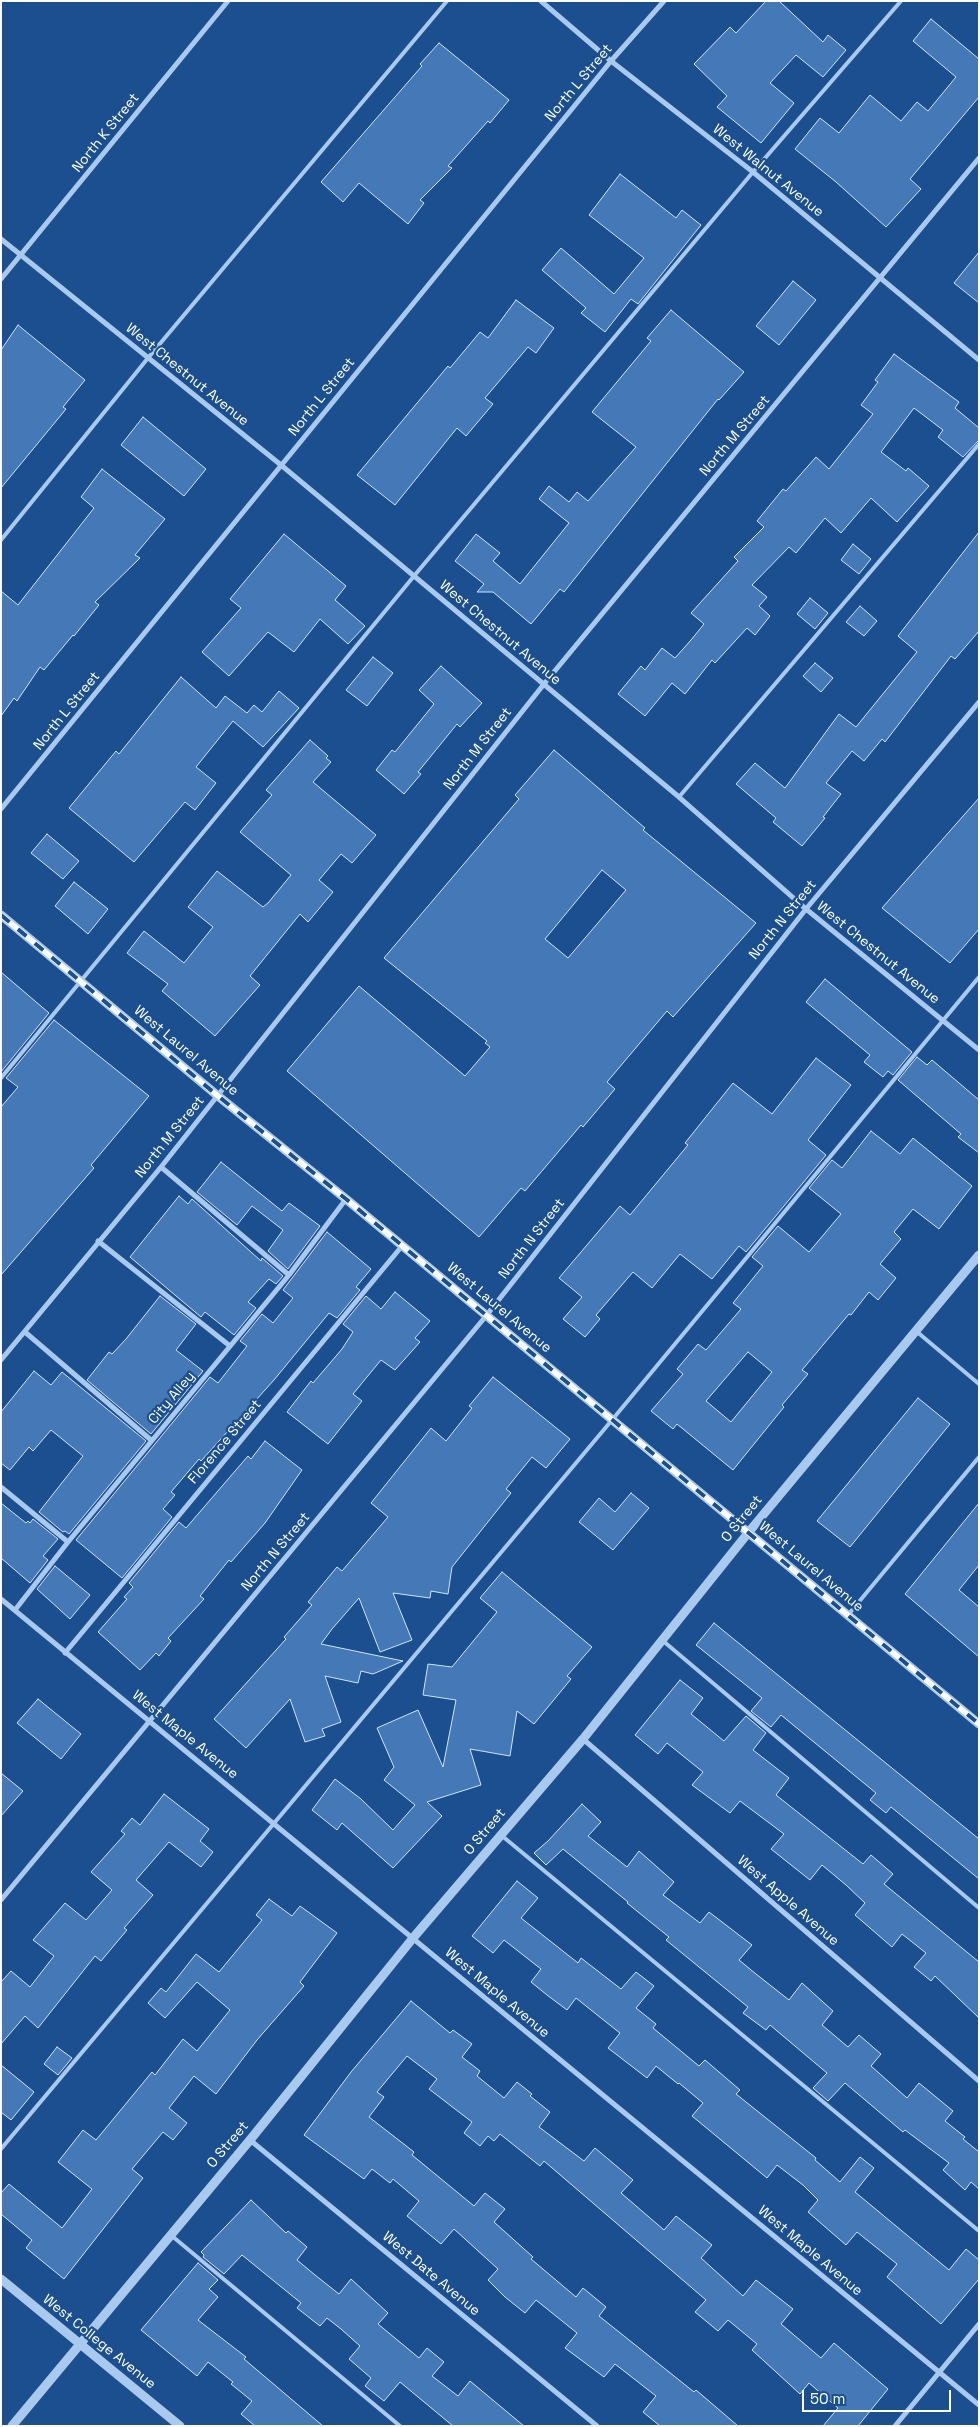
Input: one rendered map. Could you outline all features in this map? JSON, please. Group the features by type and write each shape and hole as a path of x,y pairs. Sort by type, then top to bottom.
{"street":[{"name":"North K Street","path":"1,279 228,1"},
{"name":"West Walnut Avenue","path":"541,1 611,61 753,172 979,360"},
{"name":"North L Street","path":"1,809 611,61 664,1"},
{"name":"North M Street","path":"1,1360 161,1167 544,684 979,158"},
{"name":"West Chestnut Avenue","path":"1,239 281,465 679,797 806,909 979,1050"},
{"name":"North N Street","path":"1,1900 486,1316 806,909 979,702"},
{"name":"West Laurel Avenue","path":"1,915 979,1724"},
{"path":"161,1167 289,1275"},
{"name":"City Alley","path":"15,1610 151,1440 289,1275 346,1199"},
{"path":"98,1241 230,1346"},
{"name":"Florence Street","path":"65,1652 402,1246"},
{"name":"O Street","path":"12,2426 79,2343 250,2140 413,1938 583,1739 748,1533 979,1255"},
{"path":"25,1332 151,1440"},
{"path":"1,1487 68,1542"},
{"name":"West Maple Avenue","path":"1,1598 979,2405"},
{"name":"West Apple Avenue","path":"583,1739 979,2081"},
{"name":"West Date Avenue","path":"250,2140 597,2426"},
{"name":"West College Avenue","path":"1,2279 180,2426"},
{"path":"895,2426 979,2324"}],"lane":[{"path":"1,540 148,358 447,1"},
{"path":"1,1078 414,576 753,172 901,1"},
{"path":"679,797 979,444"},
{"path":"1,2149 612,1420 979,977"},
{"path":"916,1331 979,1384"},
{"path":"848,1615 979,1457"},
{"path":"662,1640 979,1908"},
{"path":"501,1835 979,2231"},
{"path":"170,2234 400,2426"}],"building":[{"path":"766,1 779,1 823,42 828,35 846,50 823,77 796,55 770,83 794,103 761,143 717,107 727,96 694,64 730,27 736,33"},
{"path":"931,19 979,59 979,97 910,179 921,189 886,227 836,182 795,149 820,118 839,133 870,95 901,121 917,102 928,111 956,77 913,41"},
{"path":"439,43 509,100 490,123 488,121 448,166 452,168 420,200 424,203 408,224 359,183 343,202 321,182 422,66 420,64"},
{"path":"620,174 676,218 682,210 701,225 638,304 631,299 605,332 581,313 586,308 542,270 561,248 614,294 644,258 589,215"},
{"path":"979,252 979,303 954,283"},
{"path":"793,281 816,300 779,345 756,326"},
{"path":"516,300 554,328 536,353 528,347 485,398 493,404 466,436 457,428 395,505 357,475 448,366 450,368 480,332 488,338"},
{"path":"671,310 744,372 718,399 564,592 560,589 531,624 493,592 477,592 484,584 455,561 476,534 500,553 493,561 520,584 569,523 539,499 549,486 569,502 577,492 588,501 636,447 592,412 651,341 647,338"},
{"path":"18,325 85,380 63,407 66,409 1,488 1,350"},
{"path":"894,354 959,402 955,408 979,428 979,440 963,457 938,437 943,430 914,408 881,452 906,471 908,468 929,486 897,522 871,498 841,533 825,518 796,553 789,547 752,585 767,597 759,606 770,616 755,635 747,628 715,663 712,660 685,694 672,683 645,716 618,694 641,666 645,670 662,648 675,658 704,624 691,613 738,561 734,557 764,527 757,521 783,489 786,491 816,457 829,469 873,414 861,405 878,382 875,380"},
{"path":"143,417 206,469 184,496 121,445"},
{"path":"102,469 165,519 135,555 140,558 95,602 99,605 74,636 44,670 40,667 17,701 14,698 1,716 1,591 18,605 94,508 81,497"},
{"path":"979,532 979,631 955,659 951,656 885,742 882,739 864,761 852,751 826,783 841,794 823,817 825,818 802,846 773,822 776,818 736,784 755,763 785,788 839,714 856,727 917,652 898,636"},
{"path":"284,534 346,586 335,600 365,626 348,644 320,619 294,652 268,632 229,676 202,652 241,608 230,599"},
{"path":"853,544 871,559 859,574 841,560"},
{"path":"810,598 828,613 815,629 797,614"},
{"path":"860,606 877,621 864,636 846,622"},
{"path":"373,657 393,673 367,706 346,690"},
{"path":"815,663 833,678 821,692 803,676"},
{"path":"441,666 482,703 460,727 457,724 418,772 421,774 404,794 376,770 392,750 395,752 434,704 419,690"},
{"path":"181,677 216,708 225,696 247,713 254,705 262,712 279,691 299,708 263,747 233,721 196,767 216,783 195,810 185,802 134,862 69,808 116,751 119,754"},
{"path":"310,740 328,756 326,758 331,762 313,782 376,835 352,863 341,854 319,880 333,892 308,922 300,914 250,976 260,985 215,1036 162,991 168,984 127,953 144,931 184,963 213,927 188,907 217,871 263,907 268,903 291,875 240,832 272,795 266,790"},
{"path":"554,750 645,828 643,830 756,923 673,1017 667,1011 607,1082 615,1089 583,1127 581,1125 525,1191 521,1188 479,1237 287,1071 359,986 465,1076 490,1047 485,1043 487,1041 384,958 519,799 515,795","holes":["602,870 626,890 568,958 545,939"]},
{"path":"979,798 979,929 950,963 882,908"},
{"path":"47,834 79,861 63,879 31,853"},
{"path":"74,882 108,909 88,934 55,906"},
{"path":"1,972 49,1013 1,1072"},
{"path":"825,979 912,1052 893,1075 888,1071 883,1077 864,1062 870,1055 806,1002"},
{"path":"54,1020 149,1096 91,1165 94,1168 1,1275 1,1107 18,1087 6,1078"},
{"path":"917,1057 927,1065 932,1060 979,1100 979,1153 958,1137 961,1134 898,1080"},
{"path":"816,1058 851,1085 808,1140 826,1155 746,1252 739,1246 712,1279 680,1254 652,1288 633,1272 596,1315 600,1319 585,1337 563,1319 582,1297 559,1278 620,1206 630,1215 688,1145 685,1143 733,1083 772,1114"},
{"path":"871,1131 900,1154 913,1138 972,1186 939,1229 913,1209 894,1232 901,1239 880,1264 896,1278 878,1300 869,1292 851,1315 849,1314 802,1370 808,1374 733,1470 677,1424 673,1429 651,1411 683,1374 677,1369 698,1344 706,1350 741,1309 733,1303 763,1266 752,1257 778,1226 809,1252 841,1214 809,1188 832,1160 842,1168","holes":["748,1352 772,1372 731,1422 706,1401"]},
{"path":"221,1162 282,1211 289,1203 320,1226 288,1269 268,1251 283,1230 252,1206 237,1225 197,1192"},
{"path":"179,1196 188,1204 192,1199 261,1261 262,1258 283,1276 276,1284 269,1279 248,1302 256,1308 234,1335 205,1312 201,1317 130,1257"},
{"path":"327,1232 371,1269 356,1287 360,1290 337,1318 329,1313 274,1380 201,1461 199,1459 171,1492 175,1495 163,1509 172,1517 122,1578 76,1540 210,1377 218,1383 247,1346 240,1341 262,1314 273,1323 293,1298 283,1290"},
{"path":"395,1292 430,1321 415,1338 420,1342 395,1370 381,1360 353,1394 362,1401 328,1444 287,1412 311,1381 313,1383 342,1349 353,1332 343,1324 366,1296 381,1309"},
{"path":"160,1296 196,1324 176,1350 203,1371 151,1434 87,1380 109,1352 112,1354 126,1339"},
{"path":"34,1371 51,1385 62,1372 146,1441 69,1534 65,1531 63,1532 39,1512 83,1456 51,1430 33,1451 29,1447 10,1470 1,1463 1,1412"},
{"path":"493,1377 570,1439 546,1468 532,1457 506,1489 511,1493 452,1567 448,1594 431,1591 430,1598 393,1593 412,1640 380,1652 359,1598 332,1629 321,1644 403,1661 373,1674 361,1671 358,1683 325,1676 341,1722 322,1729 325,1736 305,1742 290,1699 246,1748 214,1719 286,1639 284,1637 312,1605 308,1602 337,1567 342,1571 388,1517 371,1503 431,1428 446,1441 472,1408 469,1406"},
{"path":"918,1398 950,1424 850,1547 817,1521"},
{"path":"265,1441 302,1470 265,1523 231,1562 229,1560 200,1596 204,1599 168,1638 171,1641 159,1656 156,1653 140,1670 98,1632 127,1599 124,1597 133,1587 129,1583 179,1522 186,1528 248,1456 251,1459"},
{"path":"631,1493 649,1508 613,1550 579,1522 599,1498 615,1512"},
{"path":"1,1503 26,1523 28,1521 30,1523 33,1519 58,1539 43,1556 48,1560 30,1583 1,1558"},
{"path":"979,1503 979,1565 959,1590 979,1607 979,1657 905,1594"},
{"path":"55,1566 90,1595 70,1619 37,1589"},
{"path":"502,1572 592,1647 567,1676 571,1679 534,1724 517,1711 510,1756 470,1749 481,1785 427,1802 442,1816 393,1868 342,1823 337,1830 312,1810 335,1779 361,1799 393,1830 415,1805 384,1780 394,1767 377,1728 418,1710 443,1767 456,1700 423,1695 428,1664 452,1667 497,1612 480,1598"},
{"path":"714,1623 979,1839 979,1879 891,1807 886,1813 870,1800 876,1793 781,1715 771,1727 751,1711 762,1698 696,1645"},
{"path":"680,1680 703,1698 691,1714 724,1741 746,1716 766,1733 753,1750 789,1778 776,1795 863,1864 871,1855 893,1874 884,1884 979,1962 979,2018 935,1976 931,1981 914,1967 926,1953 902,1934 892,1947 855,1915 865,1903 822,1865 810,1880 771,1849 784,1834 740,1801 730,1813 692,1785 703,1772 667,1743 658,1754 635,1735"},
{"path":"38,1699 81,1734 61,1759 17,1723"},
{"path":"1,1773 23,1791 1,1816"},
{"path":"164,1794 209,1829 200,1841 213,1852 201,1867 169,1842 136,1880 153,1895 124,1928 127,1930 101,1961 95,1956 38,2028 25,2016 1,2044 1,1982 11,1971 30,1987 54,1956 33,1940 65,1903 86,1920 112,1890 91,1872 125,1834 121,1831 132,1818 140,1825"},
{"path":"582,1804 601,1822 588,1836 627,1867 639,1851 674,1882 663,1895 700,1923 709,1912 752,1945 739,1960 789,2000 802,1983 833,2011 822,2025 848,2047 859,2035 881,2054 871,2066 907,2098 919,2083 953,2111 945,2121 965,2137 963,2139 979,2152 979,2189 971,2182 965,2190 943,2170 949,2163 905,2130 903,2132 845,2083 828,2101 813,2088 827,2073 770,2025 766,2030 743,2013 748,2007 666,1940 669,1937 563,1849 546,1865 534,1853 548,1841"},
{"path":"517,1881 538,1898 521,1918 578,1963 581,1958 621,1989 636,1972 654,1986 636,2008 656,2024 653,2028 699,2066 705,2060 740,2090 736,2094 816,2158 815,2160 840,2182 860,2157 874,2168 855,2192 949,2270 966,2249 979,2260 979,2279 941,2324 887,2277 897,2264 857,2232 846,2245 808,2212 818,2200 803,2185 777,2165 767,2178 692,2116 703,2103 679,2083 656,2066 647,2078 608,2048 620,2033 576,1998 567,2010 547,1995 531,1982 541,1969 504,1940 493,1953 472,1936"},
{"path":"269,1899 292,1916 300,1906 337,1933 300,1982 304,1986 257,2040 216,2094 194,2076 169,2108 187,2123 173,2140 163,2132 132,2169 143,2178 64,2279 26,2248 32,2240 1,2214 1,2193 9,2184 62,2228 92,2189 58,2162 83,2130 96,2140 152,2072 155,2075 183,2039 197,2051 230,2010 197,1982 165,2018 148,2003 161,1988 166,1992 196,1954 219,1972 262,1920 256,1915"},
{"path":"411,2001 450,2033 453,2030 472,2044 462,2057 480,2071 477,2076 504,2098 517,2082 532,2094 530,2096 550,2112 539,2127 584,2161 595,2148 633,2180 621,2193 664,2230 676,2216 712,2245 701,2258 743,2296 756,2280 793,2309 781,2324 821,2358 834,2343 888,2389 858,2426 823,2426 838,2408 809,2383 800,2394 752,2350 757,2344 728,2320 718,2331 695,2312 706,2300 544,2161 540,2166 500,2134 494,2141 488,2136 480,2146 464,2133 472,2122 429,2089 437,2079 407,2056 377,2092 384,2097 369,2117 414,2152 412,2155 474,2206 485,2193 505,2209 494,2222 533,2257 531,2259 576,2297 583,2288 606,2307 599,2316 694,2392 696,2390 738,2426 660,2426 643,2412 656,2396 615,2364 604,2377 565,2348 577,2333 536,2300 525,2313 505,2297 488,2280 498,2269 454,2229 441,2244 407,2216 419,2201 393,2179 390,2183 372,2169 364,2179 304,2135 351,2072"},
{"path":"57,2047 72,2058 58,2075 44,2064"},
{"path":"1,2065 34,2092 11,2120 1,2112"},
{"path":"251,2200 286,2233 288,2231 307,2247 297,2260 339,2294 351,2279 388,2313 378,2324 419,2358 427,2348 444,2362 432,2376 458,2396 470,2381 524,2426 453,2426 400,2382 384,2401 365,2386 371,2378 349,2359 360,2346 341,2329 327,2318 320,2326 297,2308 301,2303 242,2255 224,2274 203,2257 204,2255 201,2252"},
{"path":"198,2263 218,2280 209,2289 218,2297 198,2320 246,2357 244,2359 323,2426 255,2426 241,2414 252,2401 231,2384 233,2382 208,2362 197,2376 141,2330"}],"railway":[{"path":"1,915 979,1724"}]}
